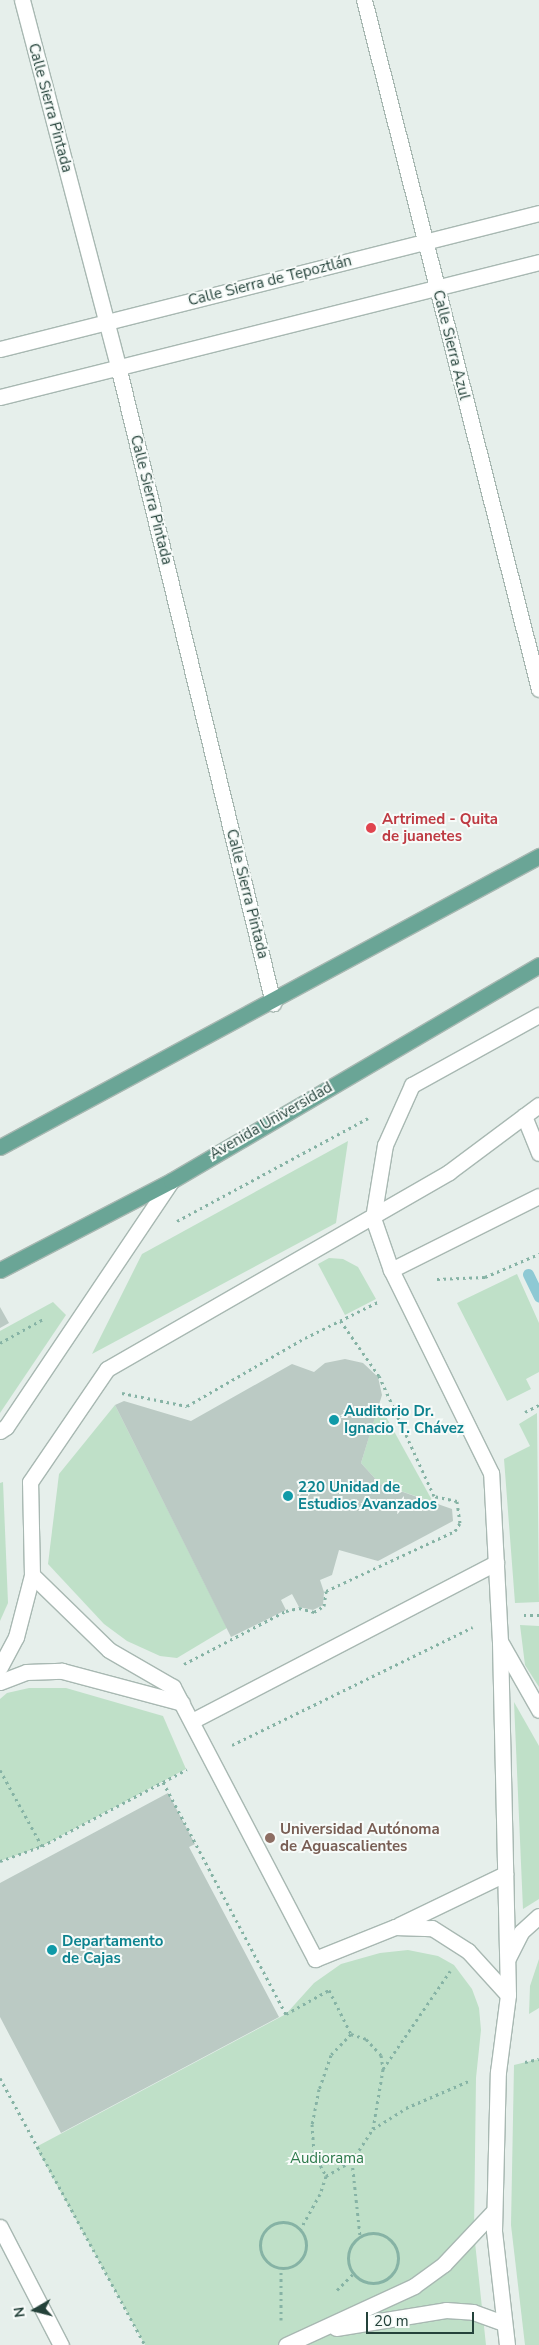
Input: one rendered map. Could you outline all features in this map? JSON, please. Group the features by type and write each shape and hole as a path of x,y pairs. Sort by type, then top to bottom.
{"main road":[{"path":"0,1147 273,1002 539,856"},
{"name":"Avenida Universidad","path":"0,1270 171,1181 539,965"}],"street":[{"name":"Calle Sierra Pintada","path":"22,0 118,366 273,1002"},
{"name":"Calle Sierra Azul","path":"364,0 539,689"},
{"name":"Calle Sierra de Tepoztlán","path":"0,349 539,212"},
{"path":"0,397 539,262"},
{"path":"506,2345 494,2230 498,2072 508,1995 500,1642 491,1473 391,1270 373,1218 386,1145 412,1085 539,1015"},
{"path":"0,1667 16,1637 32,1575 30,1482 107,1370 373,1218 449,1172 539,1105"},
{"path":"524,1116 539,1152"},
{"path":"0,1431 6,1427 171,1181"},
{"path":"391,1270 539,1196"},
{"path":"192,1721 496,1563"},
{"path":"32,1575 109,1650 173,1686 315,1959 395,1927 505,1874"},
{"path":"500,1642 539,1710"},
{"path":"0,1682 26,1672 62,1671 182,1703"},
{"path":"507,1962 521,1932 539,1916"},
{"path":"395,1927 432,1928 468,1951 508,1995"},
{"path":"286,2345 308,2332 414,2286 444,2264 494,2211"},
{"path":"0,2227 61,2345"},
{"path":"308,2332 446,2310 473,2312 504,2323"}],"path":[{"path":"172,1228 178,1221 406,1098"},
{"path":"116,1391 187,1406 340,1320 401,1290 442,1278 485,1277 539,1254"},
{"path":"0,1344 48,1317"},
{"path":"173,1686 179,1666 286,1611 298,1608 314,1612 324,1606 326,1592 455,1531 460,1523 457,1501 434,1496 379,1376 340,1320"},
{"path":"525,1412 539,1405"},
{"path":"0,1861 42,1846 210,1756 499,1614 539,1616"},
{"path":"182,1760 186,1769"},
{"path":"0,1770 42,1846"},
{"path":"163,1782 286,2014 329,1990 351,2034 366,2039 380,2055 383,2069 373,2129 352,2161 326,2176 320,2194 300,2230"},
{"path":"383,2069 454,1965"},
{"path":"326,2176 314,2154 312,2124 319,2089 331,2055 351,2034"},
{"path":"373,2129 406,2108 456,2084 498,2072"},
{"path":"0,2078 145,2345"},
{"path":"352,2161 360,2236 350,2248 350,2266 366,2282 382,2281 394,2271 397,2263 396,2248 386,2236 377,2233 360,2236"},
{"path":"281,2222 300,2230 305,2244 302,2258 289,2267 281,2268 267,2262 263,2256 260,2240 263,2233 281,2222"},
{"path":"281,2268 281,2327"}],"green space":[{"path":"348,1141 336,1223 92,1354 142,1254"},
{"path":"329,1258 343,1259 358,1267 376,1299 345,1315 318,1264"},
{"path":"517,1274 539,1323 539,1372 526,1379 531,1389 507,1401 457,1303"},
{"path":"53,1302 66,1315 0,1413 0,1331"},
{"path":"379,1404 433,1502 380,1484 361,1463"},
{"path":"115,1405 227,1628 177,1658 160,1656 127,1641 104,1624 48,1564 59,1474"},
{"path":"537,1413 539,1602 515,1603 504,1459 530,1446 519,1424"},
{"path":"3,1482 8,1603 0,1621 0,1483"},
{"path":"520,1625 539,1626 539,1687 525,1665"},
{"path":"29,1688 66,1688 163,1716 186,1769 42,1846 0,1861 0,1699 7,1693"},
{"path":"514,1702 539,1746 539,1899 523,1909"},
{"name":"Audiorama","path":"408,1950 438,1956 454,1965 472,1989 479,2008 481,2030 476,2078 474,2233 486,2345 145,2345 36,2147 286,2014 314,1983 341,1964 380,1953"},
{"path":"539,1959 539,2008 529,2014 530,1986"},
{"path":"539,2059 539,2345 525,2345 511,2225 514,2065"}],"building":[{"path":"0,1307 9,1323 0,1328"},
{"name":"220 Unidad de Estudios Avanzados","path":"345,1359 363,1363 378,1377 382,1395 361,1463 380,1484 452,1509 453,1521 378,1561 339,1550 332,1575 320,1580 324,1592 323,1605 313,1610 299,1607 292,1594 281,1600 286,1610 231,1637 115,1405 124,1401 191,1421 292,1364 314,1372 325,1363"},
{"path":"168,1793 195,1844 189,1847 279,2017 61,2133 0,2017 0,1883"}],"waterway":[{"path":"528,1274 539,1297"}],"place":[{"name":"Artrimed - Quita de juanetes","path":"371,828"},
{"name":"Auditorio Dr. Ignacio T. Chávez","path":"334,1420"},
{"name":"220 Unidad de Estudios Avanzados","path":"288,1496"},
{"name":"Universidad Autónoma de Aguascalientes","path":"270,1838"},
{"name":"Departamento de Cajas","path":"52,1950"}]}
